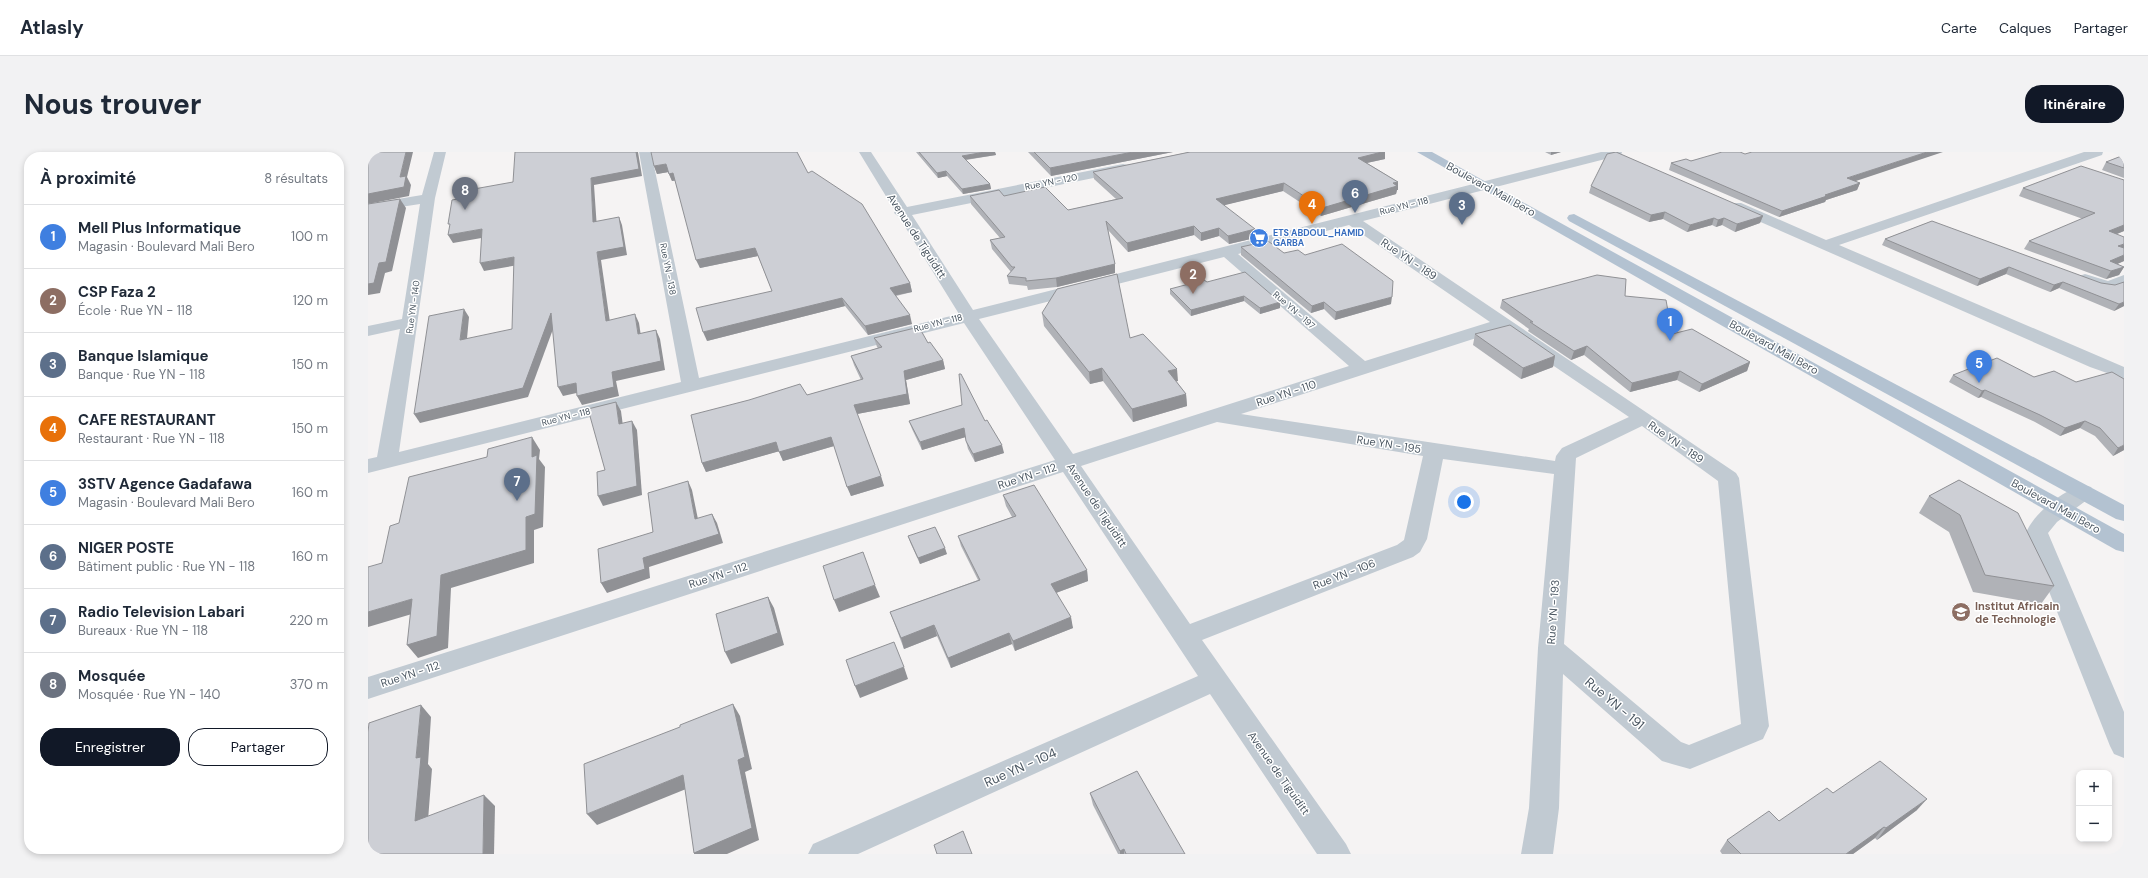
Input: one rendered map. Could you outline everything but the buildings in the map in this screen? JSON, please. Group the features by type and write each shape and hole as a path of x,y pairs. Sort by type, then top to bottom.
{"main road":[{"name":"Boulevard Mali Bero","path":"1423,152 2124,544"},
{"name":"Boulevard Mali Bero","path":"1450,152 2124,514"}],"street":[{"name":"Rue YN - 140","path":"387,462 410,322 428,198 440,152"},
{"name":"Rue YN - 138","path":"645,152 691,386"},
{"name":"Avenue de Tiguiditt","path":"864,152 968,315 1184,636 1216,680 1335,854"},
{"path":"1825,245 2097,152"},
{"name":"Rue YN - 118","path":"368,466 691,386 968,315 1226,252 1350,219 1620,154"},
{"path":"2063,163 2083,170"},
{"name":"Rue YN - 120","path":"902,213 1139,164"},
{"path":"368,208 428,198"},
{"path":"1723,200 2096,363 2124,373"},
{"path":"1913,214 1935,223"},
{"name":"Rue YN - 189","path":"1350,219 1643,418 1725,476 1729,482 1755,729 1754,731 1690,756 1681,756"},
{"name":"Rue YN - 197","path":"1226,252 1362,368"},
{"path":"2073,274 2109,286 2124,280"},
{"path":"368,331 410,322"},
{"name":"Rue YN - 110","path":"1069,463 1504,323"},
{"name":"Rue YN - 195","path":"1215,416 1434,451 1564,469"},
{"name":"Rue YN - 193","path":"1537,854 1544,808 1551,648 1566,456 1569,453 1643,418"},
{"name":"Rue YN - 106","path":"1184,636 1405,551 1412,546 1416,539 1434,451"},
{"name":"Rue YN - 112","path":"368,688 1069,463"},
{"path":"2083,492 2041,523 2037,533 2124,746"},
{"name":"Rue YN - 191","path":"1551,648 1672,752 1681,756"},
{"name":"Rue YN - 104","path":"824,854 1216,680"}],"place":[{"name":"Mosquée","path":"465,210"},
{"name":"NIGER POSTE","path":"1355,213"},
{"name":"CAFE RESTAURANT","path":"1312,224"},
{"name":"Banque Islamique","path":"1462,225"},
{"name":"ETS ABDOUL_HAMID GARBA","path":"1259,238"},
{"name":"CSP Faza 2","path":"1193,294"},
{"name":"Mell Plus Informatique","path":"1670,341"},
{"name":"3STV Agence Gadafawa","path":"1979,383"},
{"name":"Radio Television Labari","path":"517,501"},
{"name":"Institut Africain de Technologie","path":"1961,612"}]}
